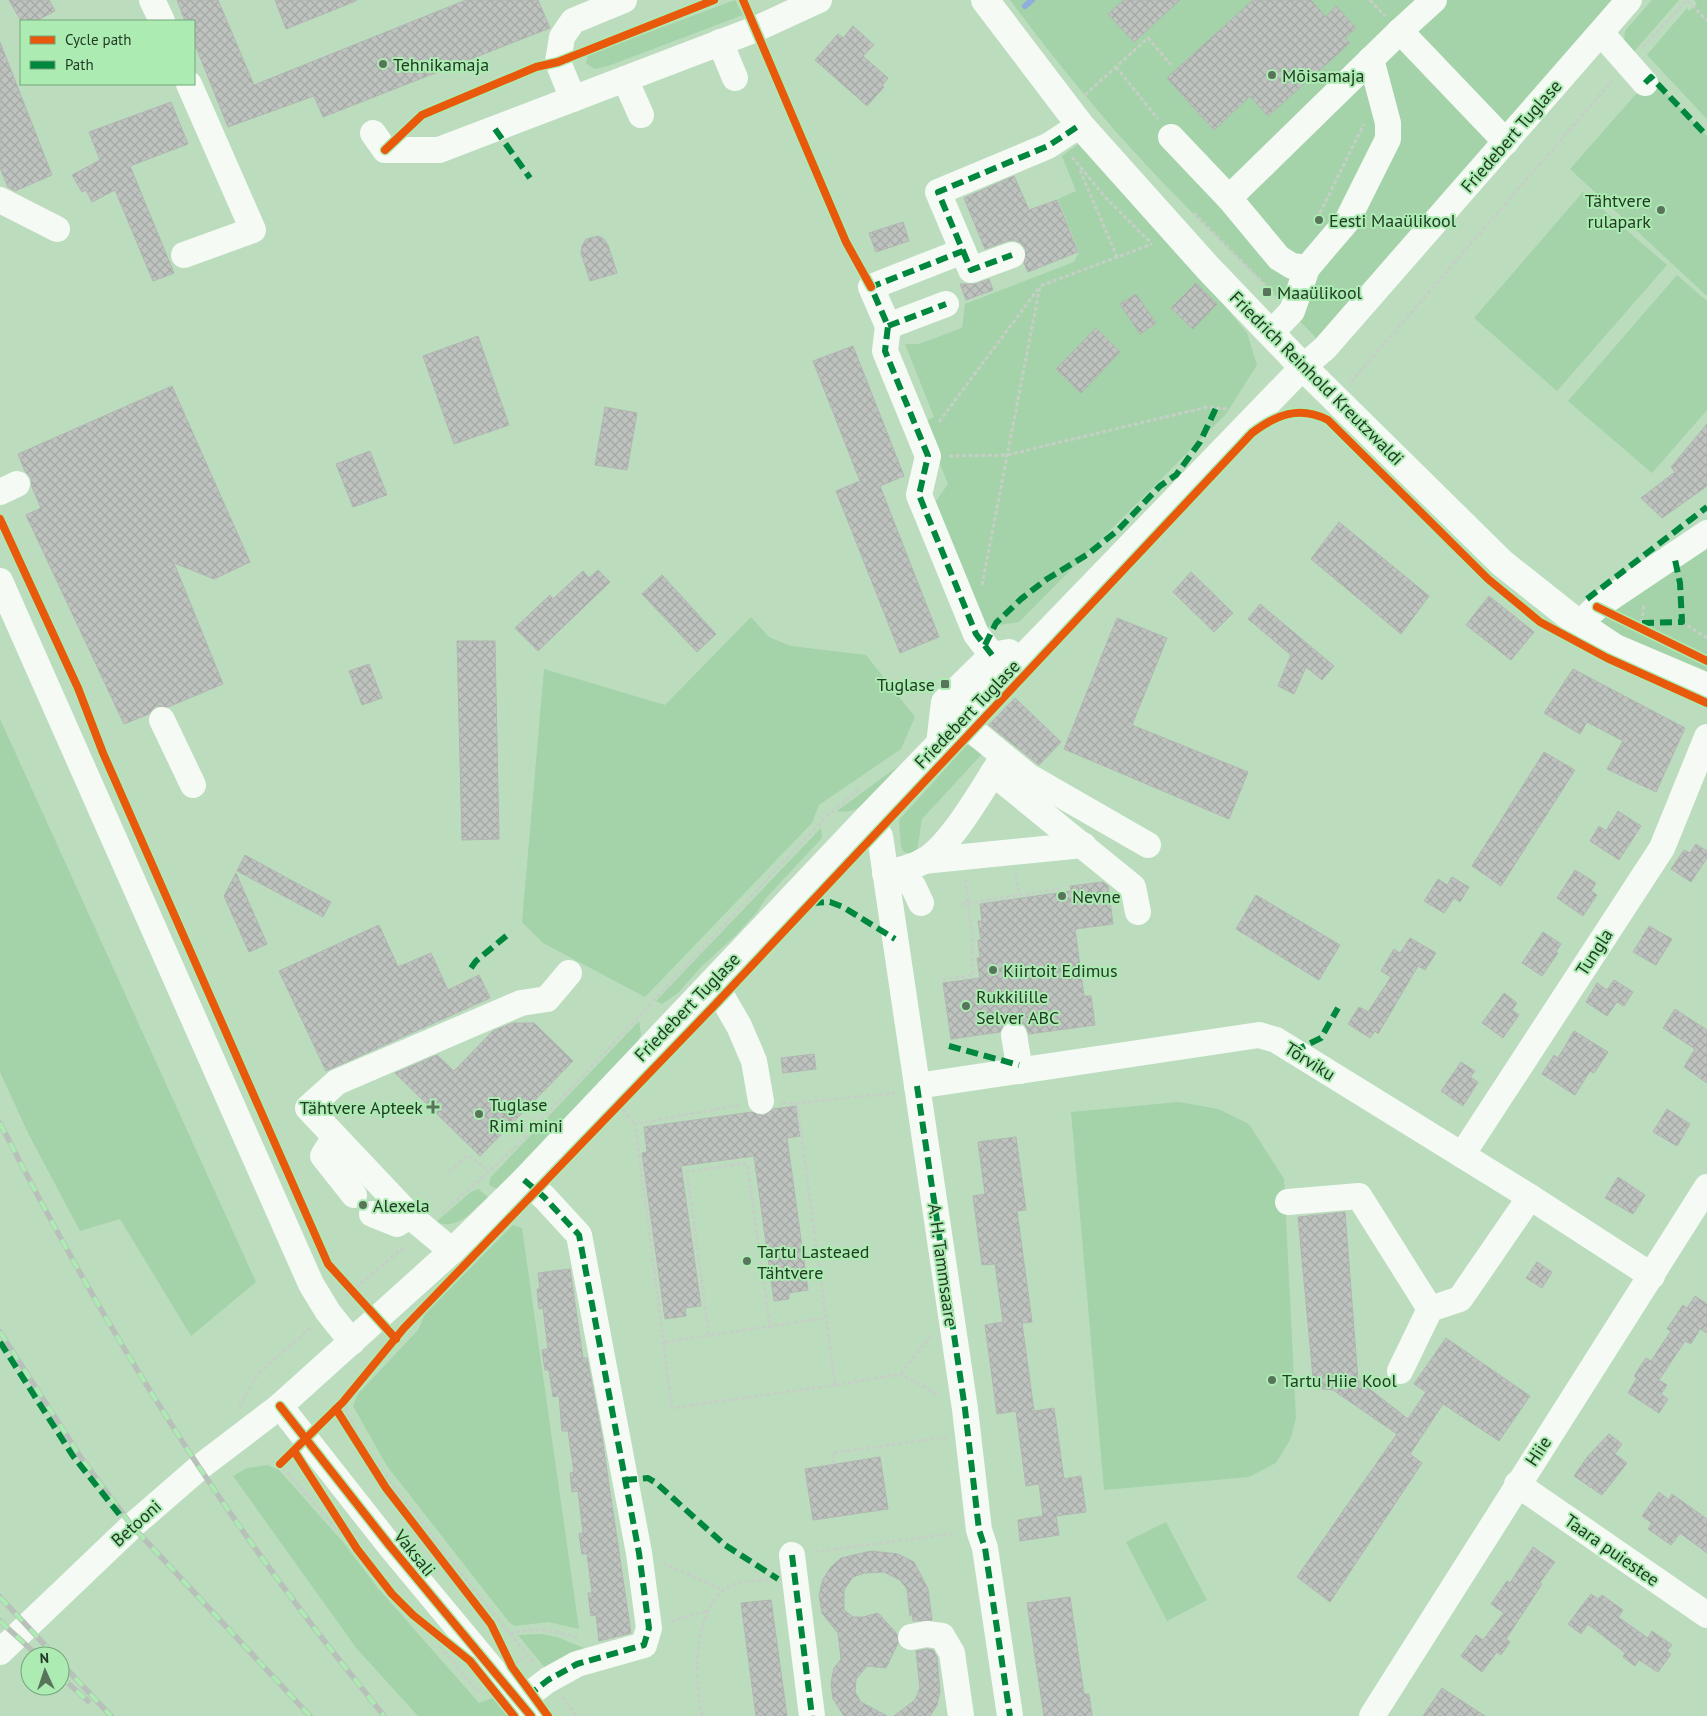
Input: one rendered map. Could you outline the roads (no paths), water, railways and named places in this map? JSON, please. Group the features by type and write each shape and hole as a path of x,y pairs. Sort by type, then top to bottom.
{"main road":[{"name":"Friedrich Reinhold Kreutzwaldi","path":"986,0 1080,125 1208,268 1303,367 1502,563 1578,624 1615,648 1707,687"}],"street":[{"path":"152,0 162,20"},
{"path":"573,99 558,62 562,37 572,21 624,0"},
{"path":"373,133 385,150 439,150 490,126 573,99 756,29 820,0"},
{"path":"1230,198 1434,0"},
{"name":"Friedebert Tuglase","path":"280,1406 452,1251 524,1180 867,818 1251,420 1303,367 1325,348 1629,0"},
{"path":"1400,31 1506,142"},
{"path":"1601,33 1645,83"},
{"path":"720,42 735,78"},
{"path":"1271,333 1292,311 1307,268 1347,221 1388,139 1388,123 1371,60"},
{"path":"625,79 641,115"},
{"path":"184,255 253,230 189,85"},
{"path":"1012,254 971,270 938,192 1048,146 1080,125"},
{"path":"1171,137 1230,198 1279,258 1292,266 1307,268"},
{"path":"0,200 56,229"},
{"path":"963,251 871,287 888,326 885,351 926,450 919,495 976,634 992,655"},
{"path":"888,326 946,304"},
{"path":"1578,624 1597,607 1707,533"},
{"path":"0,581 311,1284 328,1312 352,1342"},
{"path":"939,744 944,702 992,655 1031,648"},
{"path":"162,720 193,785"},
{"path":"961,721 998,765 1083,845 1133,887 1138,912"},
{"name":"Tungla","path":"1462,1155 1662,848 1707,737"},
{"path":"998,765 1028,776 1148,845"},
{"path":"923,861 944,844 998,765"},
{"name":"A. H. Tammsaare","path":"867,818 880,836 890,872 917,1086 966,1422 979,1530 985,1548 1010,1716"},
{"path":"890,872 923,861 1083,845"},
{"path":"890,872 913,886 921,903"},
{"path":"452,1251 418,1222 336,1137 297,1106 337,1082 521,1003 547,999 569,974"},
{"path":"713,981 739,1026 754,1061 761,1102"},
{"path":"1014,1035 1020,1071"},
{"name":"Tõrviku","path":"917,1086 1260,1035 1276,1040 1530,1197 1652,1276"},
{"path":"336,1137 323,1156 354,1195"},
{"path":"524,1180 544,1196 579,1235 639,1553 649,1628 644,1645 577,1664 532,1698"},
{"name":"Hiie","path":"1372,1716 1517,1484 1652,1276 1707,1187"},
{"path":"1288,1202 1359,1196 1430,1309"},
{"path":"1400,1371 1430,1309 1460,1300 1530,1197"},
{"path":"372,1214 397,1224 418,1222"},
{"name":"Vaksali","path":"280,1406 300,1450 532,1698"},
{"name":"Betooni","path":"0,1652 132,1526 200,1468 280,1406"},
{"name":"Taara puiestee","path":"1517,1484 1707,1615"},
{"path":"793,1566 812,1716"},
{"path":"911,1637 926,1634 942,1636 952,1653 961,1716"}],"waterway":[{"path":"1025,6 1032,0"}],"railway":[{"path":"0,1123 105,1316 182,1441 265,1562 384,1716"},
{"path":"0,1332 82,1459 132,1526 310,1716"},
{"path":"0,1597 46,1646"},
{"path":"0,1621 27,1646"},
{"path":"70,1673 111,1716"},
{"path":"70,1685 88,1701"}],"place":[{"name":"Tehnikamaja","path":"383,64"},
{"name":"Mõisamaja","path":"1272,75"},
{"name":"Tähtvere rulapark","path":"1661,210"},
{"name":"Eesti Maaülikool","path":"1319,220"},
{"name":"Maaülikool","path":"1267,292"},
{"name":"Tuglase","path":"945,684"},
{"name":"Nevne","path":"1062,896"},
{"name":"Kiirtoit Edimus","path":"993,970"},
{"name":"Rukkilille Selver ABC","path":"966,1006"},
{"name":"Tähtvere Apteek","path":"433,1107"},
{"name":"Tuglase Rimi mini","path":"479,1114"},
{"name":"Alexela","path":"363,1205"},
{"name":"Tartu Lasteaed Tähtvere","path":"747,1261"},
{"name":"Tartu Hiie Kool","path":"1272,1380"}]}
